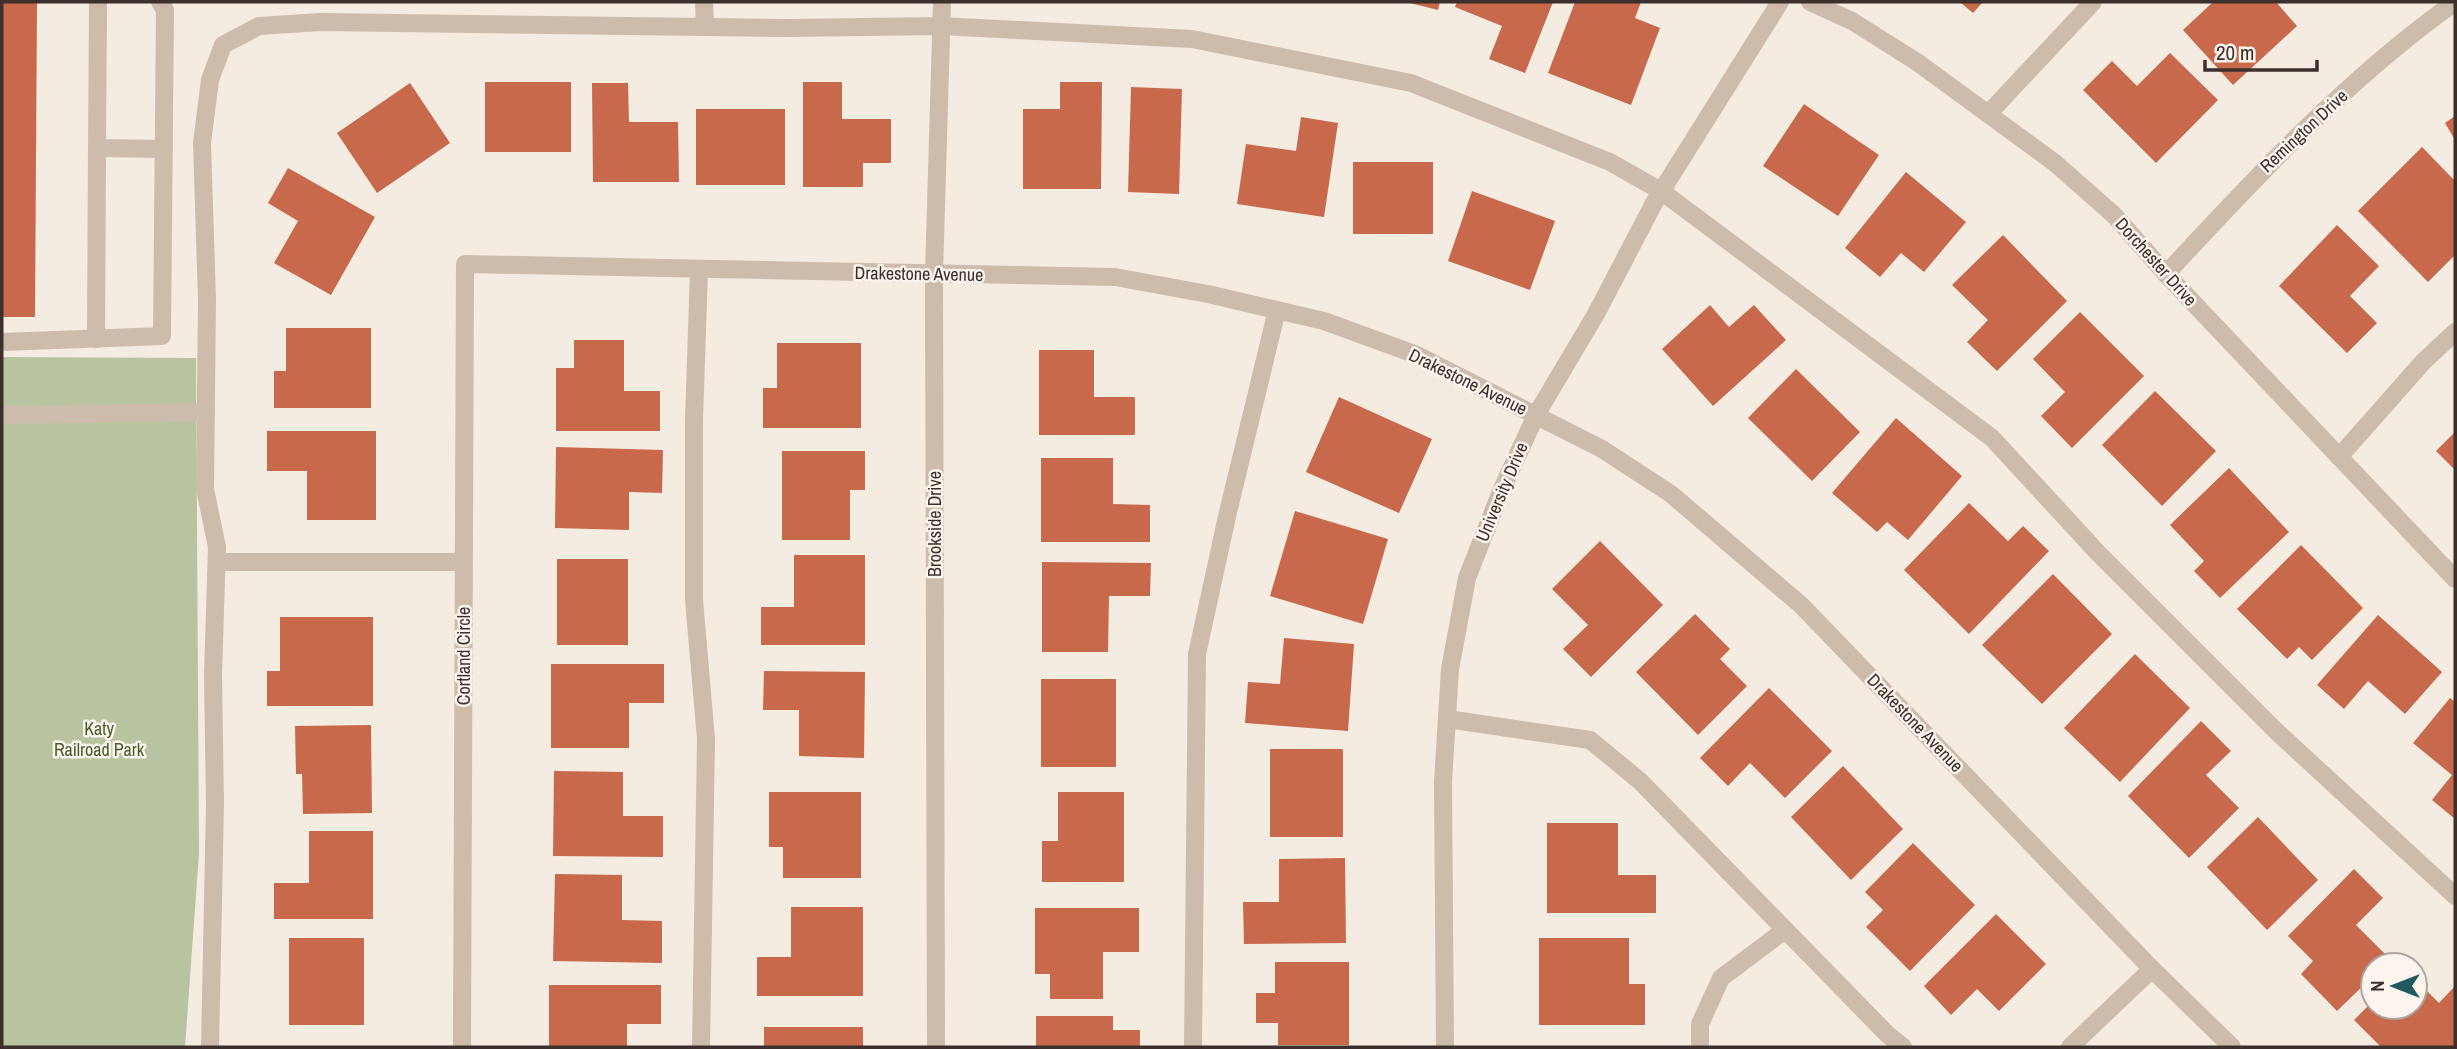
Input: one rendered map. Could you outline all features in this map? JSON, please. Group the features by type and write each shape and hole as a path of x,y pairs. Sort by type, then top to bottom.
{"street":[{"path":"96,339 98,2"},
{"path":"2,342 162,336 165,10 160,2"},
{"path":"704,2 705,26"},
{"name":"Brookside Drive","path":"936,1047 934,274 942,2"},
{"name":"University Drive","path":"1445,1047 1443,782 1450,668 1467,578 1502,489 1536,415 1595,314 1661,191 1780,2"},
{"name":"Dorchester Drive","path":"1810,2 1852,21 1917,62 2055,163 2114,215 2166,274 2455,579"},
{"path":"1988,114 2093,2"},
{"name":"Remington Drive","path":"2166,274 2263,169 2408,35 2455,2"},
{"path":"210,1047 215,804 213,675 217,547 205,489 207,300 202,143 211,80 223,45 259,26 321,22 788,28 941,26 1192,38 1411,83 1610,162 1661,191 1992,438 2098,552 2274,730 2455,896"},
{"path":"97,148 164,149"},
{"name":"Drakestone Avenue","path":"465,264 1115,277 1208,294 1324,321 1417,355 1602,449 1671,494 1801,605 2152,969 2232,1047"},
{"name":"Cortland Circle","path":"463,1047 465,264"},
{"path":"699,270 694,420 694,600 706,739 701,1047"},
{"path":"1193,1047 1197,654 1277,310"},
{"path":"2339,457 2423,362 2455,332"},
{"path":"2,415 205,412"},
{"path":"217,562 464,562"},
{"path":"1447,719 1590,740 1640,781 1903,1047"},
{"path":"1700,1047 1700,1024 1721,978 1785,930"},
{"path":"2070,1047 2152,969"}],"green space":[{"name":"Katy Railroad Park","path":"2,357 196,358 199,853 185,1047 2,1047"}],"building":[{"path":"2,2 37,2 35,317 2,317"},
{"path":"1406,2 1440,2 1438,10"},
{"path":"1457,2 1553,2 1525,73 1489,59 1502,26 1455,7"},
{"path":"1575,2 1641,2 1635,18 1660,28 1631,105 1548,73"},
{"path":"1960,2 1983,2 1973,13"},
{"path":"2213,2 2276,2 2297,26 2233,85 2183,30"},
{"path":"2170,53 2218,100 2156,163 2083,90 2112,61 2137,86"},
{"path":"485,82 571,82 571,152 485,152"},
{"path":"803,82 842,82 842,119 891,119 891,163 863,163 863,187 803,187"},
{"path":"1060,82 1102,82 1101,189 1023,189 1023,109 1060,109"},
{"path":"410,83 450,143 377,193 337,133"},
{"path":"592,83 628,83 629,122 678,122 679,182 593,182"},
{"path":"1131,87 1182,89 1179,194 1128,192"},
{"path":"1804,104 1879,155 1838,216 1763,166"},
{"path":"696,109 785,109 785,185 696,185"},
{"path":"2455,116 2455,140 2445,123"},
{"path":"1301,117 1338,123 1324,217 1237,204 1246,144 1296,151"},
{"path":"2422,147 2455,181 2455,255 2428,282 2358,211"},
{"path":"1353,162 1433,162 1433,234 1353,234"},
{"path":"288,168 375,217 331,295 274,263 298,221 268,203"},
{"path":"1906,172 1966,222 1924,272 1901,253 1880,277 1845,248"},
{"path":"1472,191 1555,221 1530,290 1448,261"},
{"path":"2337,225 2379,266 2350,296 2377,323 2347,353 2279,286"},
{"path":"2003,235 2067,301 1997,371 1967,342 1988,320 1952,285"},
{"path":"1710,305 1729,327 1754,305 1786,340 1713,406 1662,349"},
{"path":"2080,312 2144,376 2072,448 2041,416 2065,392 2033,359"},
{"path":"286,328 371,328 371,408 274,408 274,371 286,371"},
{"path":"574,340 624,340 624,391 660,391 660,431 556,431 556,368 574,368"},
{"path":"777,343 861,343 861,428 763,428 763,388 777,388"},
{"path":"1039,350 1094,350 1094,397 1135,397 1135,435 1039,435"},
{"path":"1796,369 1860,432 1812,481 1748,418"},
{"path":"2155,391 2216,451 2162,506 2102,445"},
{"path":"1339,397 1432,439 1399,513 1306,472"},
{"path":"1896,418 1962,476 1908,540 1887,522 1877,532 1832,493"},
{"path":"267,431 376,431 376,520 307,520 307,471 267,471"},
{"path":"2455,432 2455,470 2436,451"},
{"path":"556,447 663,450 662,493 629,492 629,530 555,528"},
{"path":"782,451 865,451 865,490 850,490 850,540 782,540"},
{"path":"1041,458 1113,458 1113,504 1150,505 1150,542 1041,542"},
{"path":"2229,468 2289,532 2220,598 2194,571 2204,561 2170,525"},
{"path":"1969,503 2008,541 2023,526 2049,551 1969,634 1904,570"},
{"path":"1295,511 1388,539 1363,624 1270,596"},
{"path":"1600,541 1663,605 1591,677 1563,649 1588,625 1552,589"},
{"path":"2301,545 2363,608 2312,660 2299,647 2287,659 2237,609"},
{"path":"794,555 865,555 865,645 761,645 761,607 794,607"},
{"path":"557,559 628,559 628,645 557,645"},
{"path":"1042,562 1151,563 1150,596 1109,596 1108,652 1042,652"},
{"path":"2053,574 2112,634 2042,704 1982,645"},
{"path":"1695,614 1730,649 1720,659 1747,686 1698,735 1636,672"},
{"path":"2378,615 2442,672 2405,714 2368,681 2344,709 2317,685"},
{"path":"280,617 373,617 373,706 267,706 267,671 280,671"},
{"path":"1284,638 1354,644 1348,731 1245,723 1248,682 1280,684"},
{"path":"2135,654 2190,708 2120,782 2064,728"},
{"path":"551,664 664,664 664,703 629,703 629,748 551,748"},
{"path":"764,671 865,672 864,758 799,756 799,710 763,710"},
{"path":"1041,679 1116,679 1116,767 1041,767"},
{"path":"1769,688 1832,751 1785,798 1750,763 1728,786 1700,758"},
{"path":"2450,698 2455,702 2455,819 2432,800 2452,775 2413,743"},
{"path":"2201,721 2231,751 2206,775 2239,808 2189,858 2128,796"},
{"path":"371,725 372,813 303,814 302,774 296,774 295,726"},
{"path":"1270,749 1343,749 1343,837 1270,837"},
{"path":"1843,766 1903,829 1851,880 1791,817"},
{"path":"554,771 623,772 623,816 663,816 663,857 553,856"},
{"path":"769,792 861,792 861,878 783,878 783,847 769,847"},
{"path":"1058,792 1124,792 1124,882 1042,882 1042,841 1058,841"},
{"path":"2258,817 2318,880 2267,930 2207,867"},
{"path":"1547,823 1618,823 1618,875 1656,875 1656,913 1547,913"},
{"path":"309,831 373,831 373,919 274,919 274,883 309,883"},
{"path":"1913,843 1975,905 1910,971 1866,927 1883,910 1865,892"},
{"path":"1345,858 1346,943 1244,944 1243,902 1279,902 1279,859"},
{"path":"2354,869 2383,898 2356,925 2382,951 2359,951 2359,990 2337,1011 2301,974 2313,961 2288,936"},
{"path":"555,874 622,875 622,920 662,921 662,963 553,961"},
{"path":"791,907 863,907 863,996 757,996 757,957 791,957"},
{"path":"1035,908 1139,908 1139,952 1103,952 1103,999 1050,999 1050,974 1035,974"},
{"path":"1996,914 2046,964 1999,1011 1977,989 1951,1015 1924,986"},
{"path":"289,938 364,938 364,1025 289,1025"},
{"path":"1539,938 1629,938 1629,984 1645,984 1645,1025 1539,1025"},
{"path":"1275,962 1349,962 1349,1045 1278,1045 1278,1023 1256,1023 1256,993 1275,993"},
{"path":"549,985 661,985 661,1024 627,1024 627,1047 549,1047"},
{"path":"2455,986 2455,1047 2381,1047 2354,1020 2359,1015 2359,1021 2429,1021 2429,993 2439,1003"},
{"path":"1036,1016 1113,1016 1113,1030 1140,1030 1140,1047 1036,1047"},
{"path":"764,1027 863,1027 863,1047 764,1047"}]}
